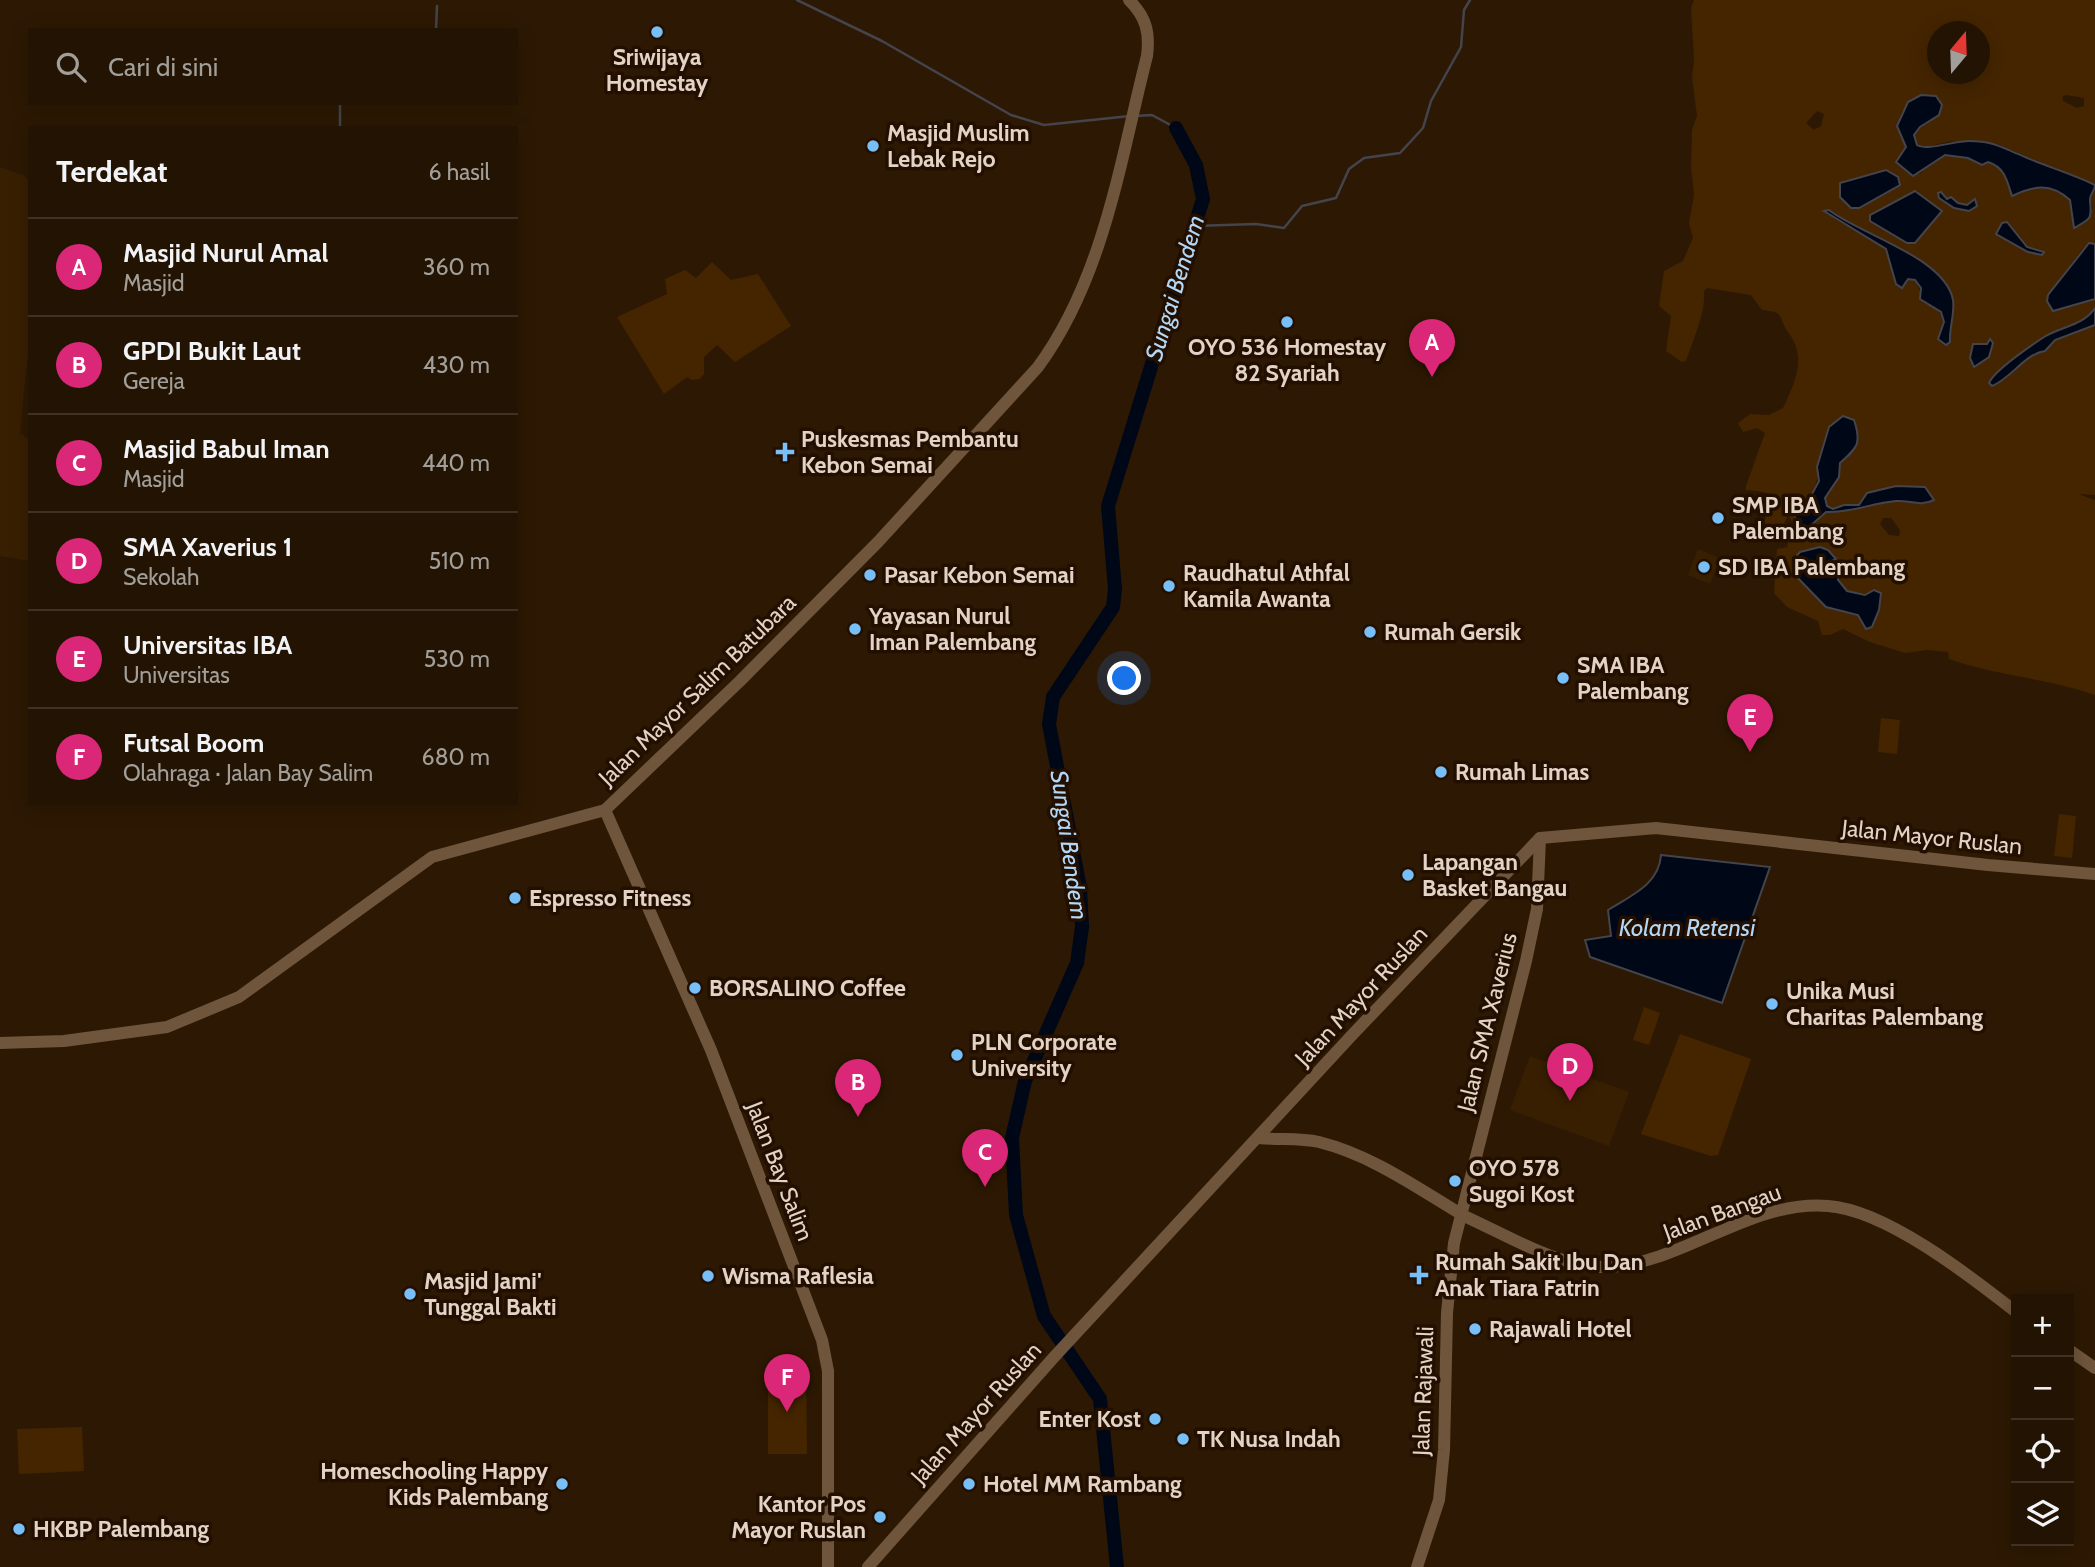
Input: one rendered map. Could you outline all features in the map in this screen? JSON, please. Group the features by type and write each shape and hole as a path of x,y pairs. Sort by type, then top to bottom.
{"street":[{"name":"Jalan Mayor Salim Batubara","path":"0,1043 64,1041 167,1027 239,997 432,857 605,810 740,681 878,542 1055,345 1085,277 1114,199 1147,56 1149,36 1145,20 1129,0"},
{"name":"Jalan Bay Salim","path":"605,810 711,1050 822,1340 828,1371 828,1567"},
{"name":"Jalan Mayor Ruslan","path":"868,1567 1057,1355 1540,838 1656,828 1988,865 2095,874"},
{"name":"Jalan SMA Xaverius","path":"1453,1259 1537,909 1540,838"},
{"name":"Jalan Bangau","path":"1259,1138 1316,1142 1339,1149 1385,1168 1541,1251 1571,1261 1608,1267 1665,1256 1772,1211 1803,1205 1830,1206 1853,1212 1920,1243 2011,1308"},
{"name":"Jalan Rajawali","path":"1417,1567 1439,1500 1444,1450 1447,1313 1453,1259"},
{"path":"2074,1353 2095,1368"}],"shaded area":[{"path":"1694,0 2095,0 2095,185 1995,143 1952,141 1920,148 1914,142 1917,132 1942,109 1902,112 1897,126 1906,147 1896,161 1920,174 1932,161 1945,155 1988,162 1996,165 2009,178 2012,196 2037,188 2062,192 2068,197 2078,227 2093,208 2090,198 2095,191 2095,244 2083,248 2048,295 2053,311 2095,299 2095,308 2088,319 2081,320 2002,368 1989,383 1992,386 2006,378 2024,361 2045,351 2055,340 2095,325 2095,495 2078,494 2095,500 2095,695 1967,665 1949,659 1948,652 1927,650 1905,653 1870,642 1843,629 1830,635 1822,635 1818,621 1787,607 1774,593 1777,549 1787,547 1793,523 1788,515 1776,540 1768,537 1765,520 1770,496 1765,492 1746,490 1765,433 1757,428 1743,432 1738,423 1750,414 1769,415 1783,408 1798,369 1794,341 1780,316 1775,312 1762,310 1751,295 1707,288 1704,291 1703,308 1695,335 1686,361 1682,362 1666,351 1671,316 1659,306 1664,271 1683,261 1693,238 1689,223 1694,195 1691,166 1692,130 1697,116 1692,76 1694,61 1691,8","holes":["2066,95 2084,98 2084,106 2077,108 2063,101 2062,97","1817,111 1824,114 1821,126 1814,130 1806,123","1900,185 1859,208 1851,208 1840,197","1919,191 1907,243 1870,221 1871,215","1829,210 1919,259 1935,272 1947,285 1953,301 1950,338 1940,313 1926,304 1915,280 1908,279 1902,288 1896,284 1886,249 1833,218","2005,221 2027,247 2041,251 2042,255 2010,243 1996,233","1843,416 1849,457 1840,463 1839,477 1825,498 1827,506 1833,509 1859,505 1865,496 1896,486 1927,490 1933,500 1925,504 1899,500 1874,503 1826,512 1812,526 1798,525 1794,518 1796,509 1807,500 1814,489 1826,436 1832,425","1883,518 1891,518 1900,530 1899,536 1889,535 1880,524","1820,547 1828,550 1828,569 1847,591 1882,596 1875,621 1867,629 1858,614 1833,610 1793,573 1800,552"]},
{"path":"0,167 28,180 28,351 20,433 28,439 28,561 0,556"},
{"path":"712,262 731,280 758,274 791,326 735,362 717,345 704,357 704,374 700,379 692,380 687,377 664,394 617,317 667,294 665,279 685,270 696,278"},
{"name":"SD IBA Palembang","path":"1698,549 1720,558 1710,584 1688,575"},
{"path":"1881,718 1900,720 1897,754 1878,752"},
{"path":"2059,814 2076,816 2072,858 2054,856"},
{"path":"1644,1007 1660,1013 1649,1045 1633,1040"},
{"path":"1680,1034 1751,1059 1718,1155 1711,1156 1641,1134"},
{"path":"1530,1056 1629,1092 1609,1146 1510,1110"},
{"path":"768,1369 806,1369 807,1454 768,1454"},
{"path":"82,1427 84,1471 19,1474 17,1429"}],"water":[{"path":"1921,95 1936,96 1942,105 1939,115 1920,127 1914,135 1917,145 1927,147 1963,141 1985,142 2086,181 2095,185 2090,199 2089,218 2074,228 2070,200 2049,188 2035,188 2012,196 2002,172 1988,162 1982,165 1968,158 1945,155 1913,176 1896,162 1906,147 1897,126 1908,102"},
{"path":"1886,170 1898,177 1900,185 1859,208 1851,208 1840,197 1840,183"},
{"path":"1915,191 1942,211 1915,243 1907,243 1870,221 1870,215"},
{"path":"1941,192 1947,199 1951,197 1958,203 1967,205 1975,199 1977,206 1969,211 1954,208 1939,198 1938,193"},
{"path":"1829,210 1918,259 1947,285 1953,300 1950,342 1946,345 1938,339 1944,322 1941,312 1920,299 1921,288 1915,280 1908,279 1902,288 1896,284 1886,249 1824,211"},
{"path":"2007,222 2027,247 2044,252 2042,255 2028,252 1996,234 2002,223"},
{"path":"2089,243 2095,244 2095,299 2053,311 2047,301 2048,295"},
{"path":"2095,308 2095,325 2055,340 2045,351 2031,357 1999,382 1992,386 1989,383 2005,365 2031,346 2051,333 2084,319"},
{"path":"1990,339 1993,343 1989,357 1974,367 1970,358 1973,344 1987,344"},
{"path":"1843,416 1854,420 1858,440 1854,449 1840,463 1839,477 1825,498 1827,506 1833,509 1844,505 1859,505 1867,493 1896,486 1925,487 1934,500 1920,503 1896,501 1826,512 1808,528 1798,525 1792,509 1800,507 1811,496 1819,481 1817,467 1829,427"},
{"path":"1820,547 1828,550 1836,559 1829,562 1828,569 1838,572 1838,580 1847,591 1865,595 1874,590 1881,593 1879,610 1872,627 1866,629 1858,615 1826,607 1793,573 1793,560 1800,552"},
{"name":"Kolam Retensi","path":"1661,855 1770,867 1722,1003 1590,957 1585,940 1611,936 1608,910 1649,882 1659,865"}],"waterway":[{"path":"797,0 882,41 1011,115 1044,125 1130,116"},
{"path":"1194,226 1256,224 1284,228 1302,206 1336,198 1349,169 1364,158 1400,153 1423,128 1431,101 1461,47 1464,10 1470,0"},
{"path":"436,28 437,6"},
{"path":"340,105 340,126"},
{"path":"1136,116 1152,115 1176,128"},
{"name":"Sungai Bendem","path":"1117,1567 1100,1399 1044,1316 1016,1215 1012,1138 1025,1081 1077,963 1082,927 1080,888 1049,724 1053,697 1113,607 1115,589 1108,506 1203,199 1196,165 1176,128"}],"place":[{"name":"Sriwijaya Homestay","path":"657,32"},
{"name":"Masjid Muslim Lebak Rejo","path":"873,146"},
{"name":"OYO 536 Homestay 82 Syariah","path":"1287,322"},
{"name":"Masjid Nurul Amal","path":"1432,377"},
{"name":"Puskesmas Pembantu Kebon Semai","path":"785,452"},
{"name":"SMP IBA Palembang","path":"1718,518"},
{"name":"SD IBA Palembang","path":"1704,567"},
{"name":"Pasar Kebon Semai","path":"870,575"},
{"name":"Raudhatul Athfal Kamila Awanta","path":"1169,586"},
{"name":"Yayasan Nurul Iman Palembang","path":"855,629"},
{"name":"Rumah Gersik","path":"1370,632"},
{"name":"SMA IBA Palembang","path":"1563,678"},
{"name":"Universitas IBA","path":"1750,752"},
{"name":"Rumah Limas","path":"1441,772"},
{"name":"Lapangan Basket Bangau","path":"1408,875"},
{"name":"Espresso Fitness","path":"515,898"},
{"name":"BORSALINO Coffee","path":"695,988"},
{"name":"Unika Musi Charitas Palembang","path":"1772,1004"},
{"name":"PLN Corporate University","path":"957,1055"},
{"name":"SMA Xaverius 1","path":"1570,1101"},
{"name":"GPDI Bukit Laut","path":"858,1117"},
{"name":"OYO 578 Sugoi Kost","path":"1455,1181"},
{"name":"Masjid Babul Iman","path":"985,1187"},
{"name":"Rumah Sakit Ibu Dan Anak Tiara Fatrin","path":"1419,1275"},
{"name":"Wisma Raflesia","path":"708,1276"},
{"name":"Masjid Jami' Tunggal Bakti","path":"410,1294"},
{"name":"Rajawali Hotel","path":"1475,1329"},
{"name":"Futsal Boom","path":"787,1412"},
{"name":"Enter Kost","path":"1155,1419"},
{"name":"TK Nusa Indah","path":"1183,1439"},
{"name":"Homeschooling Happy Kids Palembang","path":"562,1484"},
{"name":"Hotel MM Rambang","path":"969,1484"},
{"name":"Kantor Pos Mayor Ruslan","path":"880,1517"},
{"name":"HKBP Palembang","path":"19,1529"}]}
